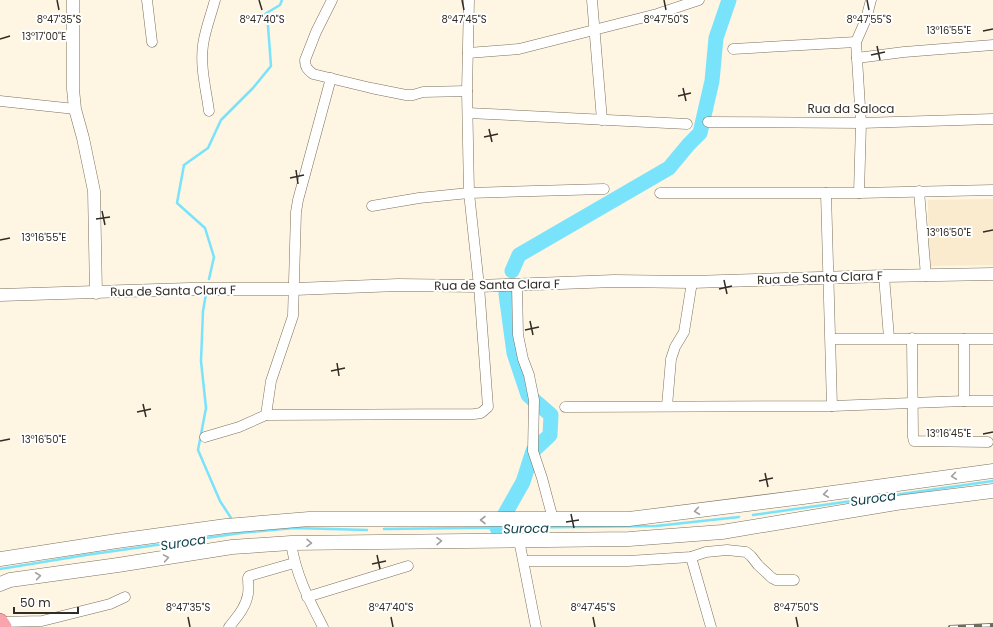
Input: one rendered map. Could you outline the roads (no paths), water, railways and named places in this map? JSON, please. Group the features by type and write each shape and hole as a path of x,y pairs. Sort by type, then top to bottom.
{"main road":[{"path":"0,559 117,541 246,524 309,519 629,519 993,471"},
{"path":"0,584 10,580 141,562 232,547 291,542 580,540 676,537 993,491"},
{"path":"746,504 751,527"},
{"path":"376,519 377,541"}],"street":[{"path":"73,0 73,88 75,109 83,138 94,191 96,293"},
{"path":"147,0 152,42"},
{"path":"209,111 202,60 204,34 215,0"},
{"path":"332,0 316,32 305,60 305,65 313,74 406,95 424,92 467,91"},
{"path":"205,437 239,427 266,415 481,413 488,407 479,286 469,193 467,91 468,0"},
{"path":"592,0 596,30 602,120"},
{"path":"468,53 519,49 657,14 699,0"},
{"path":"859,193 861,123 856,42 866,19 871,0"},
{"path":"733,49 856,42"},
{"path":"857,58 904,52 993,45"},
{"path":"266,415 271,381 293,316 296,212 298,200 331,78"},
{"path":"0,101 75,109"},
{"path":"468,113 687,124"},
{"name":"Rua da Saloca","path":"708,122 861,123 993,119"},
{"path":"372,206 419,198 469,193 604,189"},
{"path":"660,193 859,193 993,190"},
{"path":"919,191 926,276"},
{"path":"826,193 832,406"},
{"name":"Rua de Santa Clara F","path":"0,295 189,289 294,289 398,285 479,286 614,281 692,282 993,274"},
{"path":"884,276 890,338"},
{"path":"667,406 671,359 675,347 684,332 692,282"},
{"path":"517,285 518,335 534,400 533,451 553,519"},
{"path":"912,338 914,441 988,442"},
{"path":"831,339 993,339"},
{"path":"964,339 964,401"},
{"path":"566,407 832,406 993,401"},
{"path":"519,540 536,627"},
{"path":"291,542 294,563 307,596 323,627"},
{"path":"524,561 628,561 690,557 706,552 727,550 746,552 758,565 776,580 794,580"},
{"path":"690,557 711,627"},
{"path":"229,627 239,615 246,603 249,593 249,576 294,563"},
{"path":"307,596 408,566"},
{"path":"2,623 42,621 110,604 125,597"},
{"path":"42,621 52,627"}],"waterway":[{"path":"209,279 214,257 205,228 177,203 184,165 208,148 221,120 253,88 271,66 268,26 265,14 280,5 282,0"},
{"path":"512,271 519,255 669,168 700,133 712,81 716,38 729,0"},
{"path":"206,294 203,311 201,361 206,408 198,450 220,501 233,521"},
{"path":"497,528 523,482 533,451 550,435 551,415 528,395 514,353 506,294"},
{"name":"Suroca","path":"753,515 993,481"},
{"name":"Suroca","path":"384,529 656,526 739,517"},
{"name":"Suroca","path":"0,569 241,533 294,528 367,530"}],"railway":[{"path":"950,627 993,625"}]}
